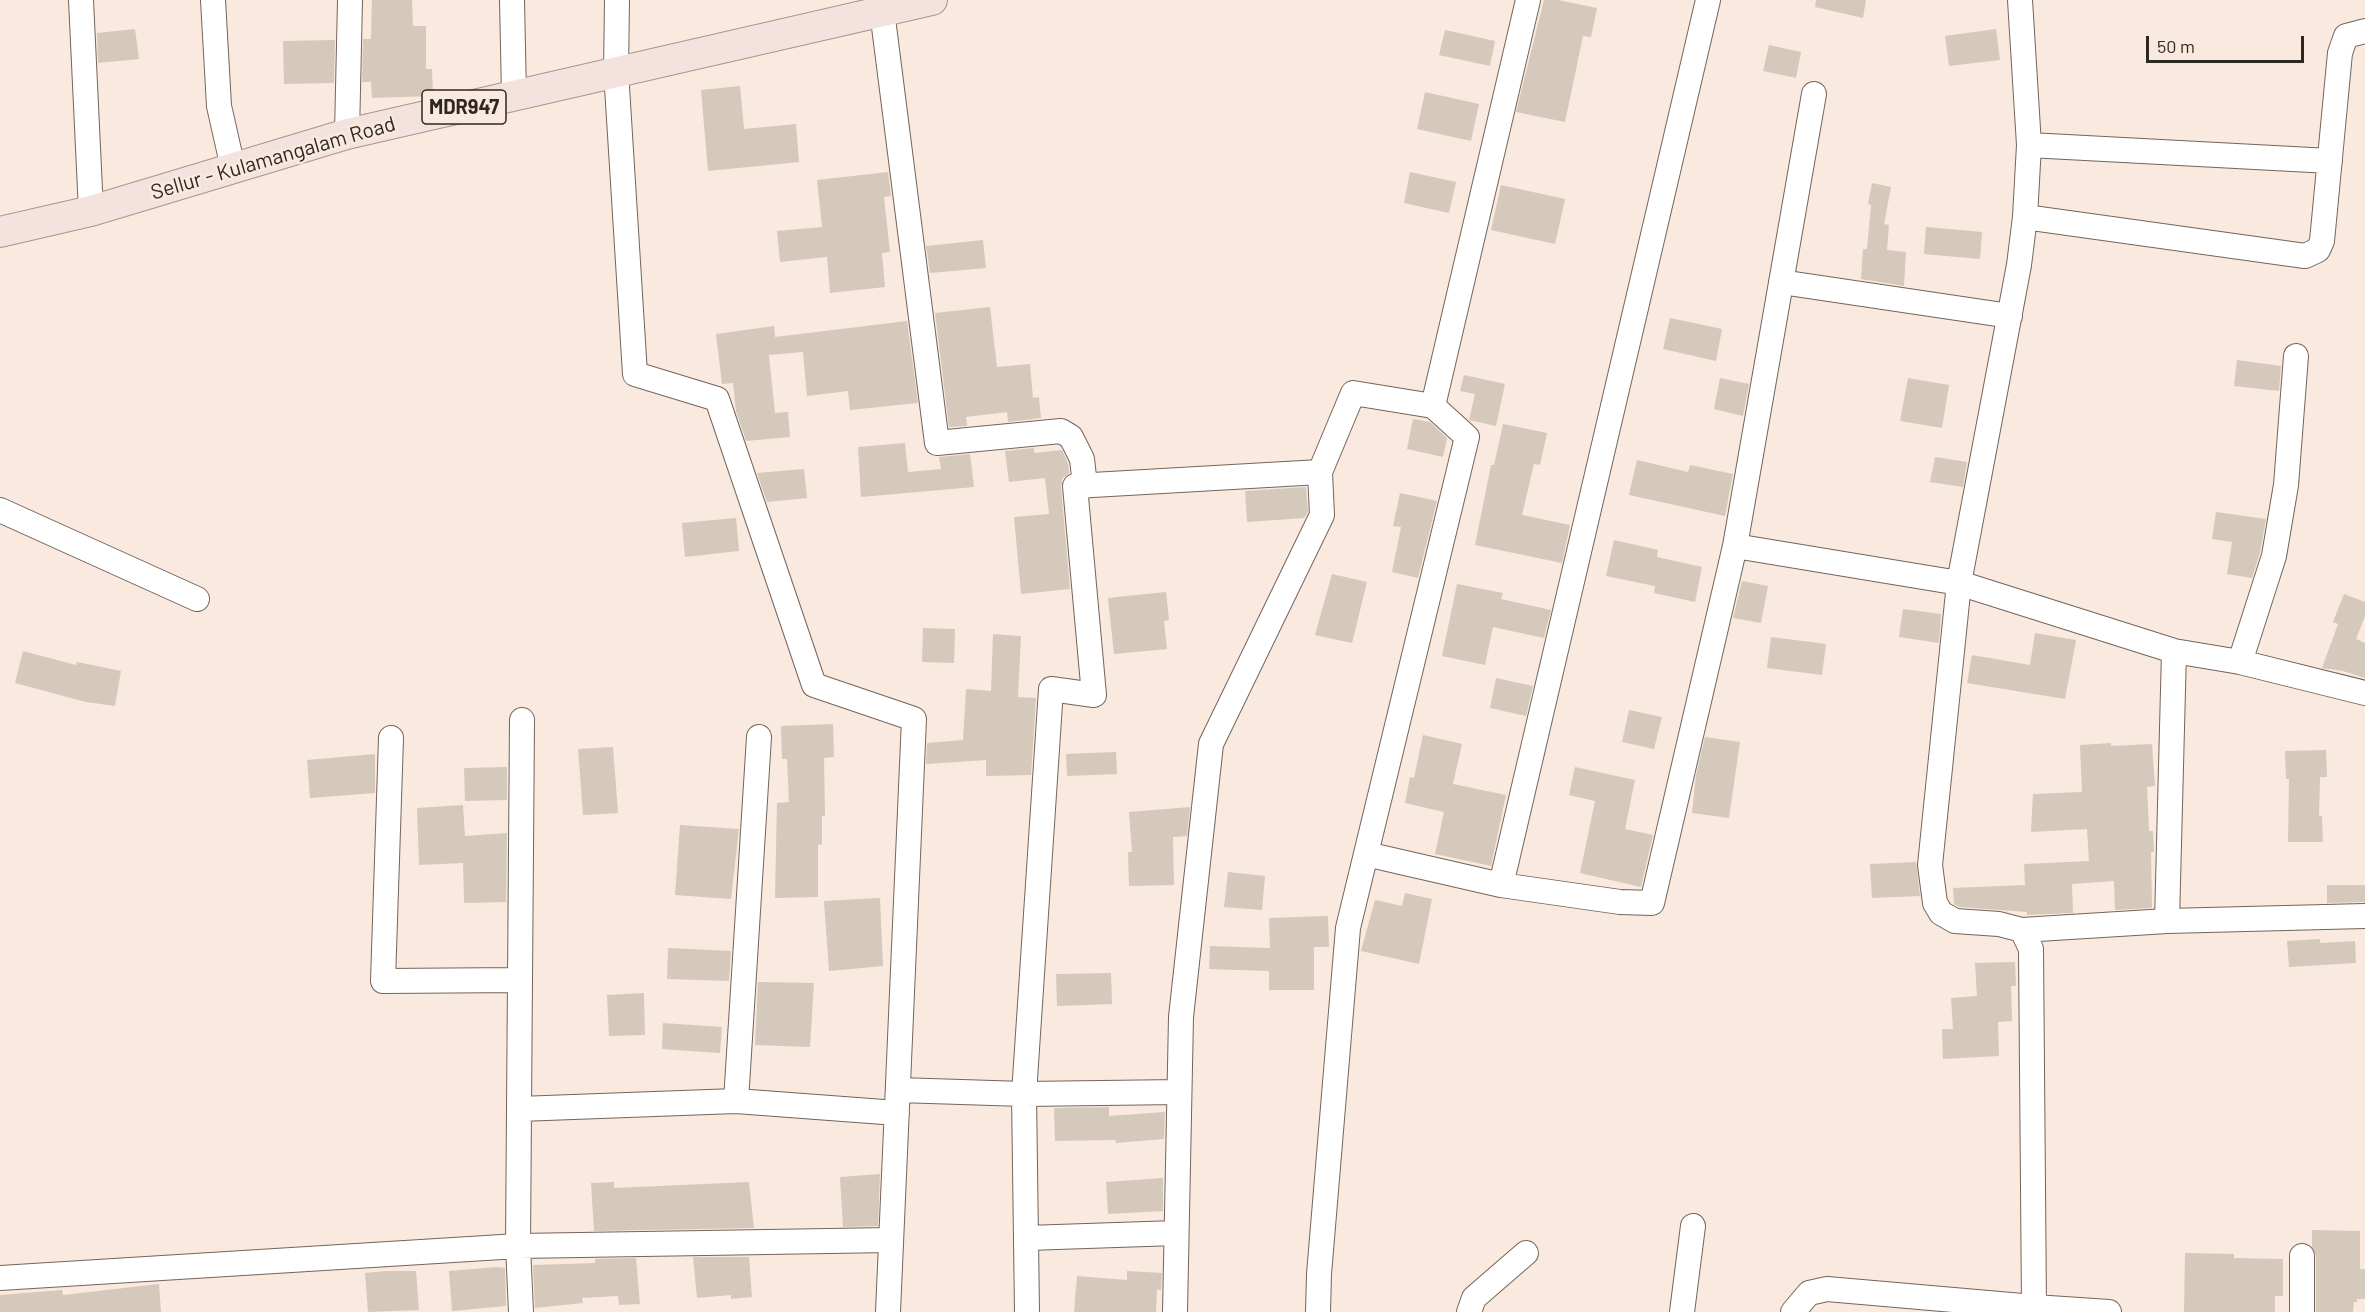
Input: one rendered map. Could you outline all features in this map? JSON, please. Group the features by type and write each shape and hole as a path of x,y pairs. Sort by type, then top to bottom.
{"main road":[{"name":"Sellur - Kulamangalam Road","path":"0,232 91,211 347,134 616,71 843,10 882,11 932,0"}],"street":[{"path":"81,0 91,211"},
{"path":"213,0 219,106 233,168"},
{"path":"347,134 350,0"},
{"path":"512,0 514,95"},
{"path":"617,0 616,71 635,374 717,399 814,685 914,720 888,1312"},
{"path":"1433,406 1528,0"},
{"path":"1501,885 1708,0"},
{"path":"2020,0 2029,145 2025,217 2010,316 1959,583 1930,865 1935,903 1941,913 1955,921 1999,924 2022,930 2167,921 2365,916"},
{"path":"882,11 937,443 1061,431 1071,437 1082,459 1084,486"},
{"path":"2025,217 2306,256 2318,250 2322,241 2340,53 2346,36 2365,31"},
{"path":"1366,854 1501,885 1620,902 1652,903 1735,546 1814,94"},
{"path":"2029,145 2330,161"},
{"path":"1781,282 2010,316"},
{"path":"2240,662 2274,556 2286,485 2296,356"},
{"path":"1175,1312 1181,1017 1210,744 1322,514 1320,472 1353,393 1433,406 1467,437 1348,928 1319,1274 1318,1312"},
{"path":"1028,1312 1024,1094 1051,689 1094,695 1076,486 1320,472"},
{"path":"0,510 197,599"},
{"path":"1735,546 1959,583 2174,651 2240,662 2365,693"},
{"path":"2167,921 2174,651"},
{"path":"520,1312 518,1246 522,720"},
{"path":"736,1101 759,737"},
{"path":"391,738 383,981 520,981"},
{"path":"2022,930 2031,949 2034,1306"},
{"path":"519,1109 736,1101 897,1101 1024,1094 1179,1092"},
{"path":"1682,1312 1693,1226"},
{"path":"1027,1238 1176,1233"},
{"path":"0,1278 518,1246 891,1240"},
{"path":"1469,1312 1474,1298 1526,1253"},
{"path":"2302,1256 2302,1312"},
{"path":"1792,1312 1809,1293 1827,1289 2109,1312"}],"building":[{"path":"372,0 412,0 413,26 426,26 426,69 432,69 433,96 372,98 371,82 362,82 363,39 371,39"},
{"path":"1544,0 1558,0 1597,8 1591,37 1583,36 1565,122 1516,112"},
{"path":"1816,0 1866,0 1863,18 1815,7"},
{"path":"135,29 139,59 98,63 97,33"},
{"path":"1996,29 2000,60 1949,66 1945,36"},
{"path":"1445,30 1495,41 1490,66 1439,55"},
{"path":"335,40 334,83 284,84 283,41"},
{"path":"1769,45 1801,52 1796,78 1763,71"},
{"path":"740,86 744,129 796,124 799,162 708,171 701,90"},
{"path":"1425,92 1479,104 1471,141 1417,129"},
{"path":"888,172 891,196 884,197 890,252 882,253 885,287 830,293 827,257 780,262 777,231 822,227 817,180"},
{"path":"1410,172 1456,182 1449,213 1404,203"},
{"path":"1872,183 1891,187 1884,224 1889,225 1887,250 1906,252 1904,286 1861,279 1863,249 1867,249 1871,205 1868,204"},
{"path":"1501,185 1565,199 1555,244 1491,230"},
{"path":"1926,227 1982,232 1980,259 1924,254"},
{"path":"983,240 986,268 930,273 926,246"},
{"path":"990,307 997,367 1030,364 1033,398 1039,397 1041,418 1008,422 1007,412 966,417 967,426 949,427 935,313"},
{"path":"1670,318 1722,329 1716,361 1663,349"},
{"path":"907,321 918,403 850,410 848,391 807,396 803,352 769,355 775,413 788,412 790,437 746,441 736,411 733,383 722,384 716,334 774,326 775,337"},
{"path":"2237,360 2281,366 2279,391 2234,386"},
{"path":"1464,375 1505,384 1496,426 1469,420 1475,394 1460,391"},
{"path":"1720,378 1749,384 1743,416 1714,409"},
{"path":"1908,378 1949,385 1942,428 1900,421"},
{"path":"1413,419 1430,422 1447,438 1443,457 1407,449"},
{"path":"1503,424 1547,433 1540,465 1534,464 1522,515 1570,525 1562,563 1475,545 1491,465 1494,465"},
{"path":"905,443 908,472 941,469 939,457 970,454 974,487 861,497 858,447"},
{"path":"1034,448 1034,453 1062,450 1068,463 1069,473 1062,479 1061,487 1070,589 1021,594 1014,517 1049,514 1045,478 1009,482 1005,451"},
{"path":"1935,457 1967,462 1963,487 1930,482"},
{"path":"1637,460 1688,472 1690,465 1733,474 1725,516 1629,495"},
{"path":"804,469 807,498 767,502 757,473"},
{"path":"1306,487 1308,512 1304,518 1247,522 1245,491"},
{"path":"1400,493 1437,501 1418,578 1392,572 1401,527 1393,526"},
{"path":"2216,512 2266,519 2260,553 2252,578 2227,574 2232,542 2212,539"},
{"path":"736,518 739,551 685,557 682,523"},
{"path":"1614,540 1658,550 1657,557 1702,567 1695,602 1654,593 1655,586 1606,576"},
{"path":"1332,574 1367,582 1352,643 1315,635"},
{"path":"1742,581 1768,586 1761,623 1733,618"},
{"path":"1457,584 1503,593 1501,599 1551,610 1544,638 1493,627 1485,665 1442,656"},
{"path":"1166,592 1169,620 1164,621 1167,649 1114,654 1108,598"},
{"path":"2344,594 2365,602 2365,616 2356,639 2365,643 2365,678 2343,671 2322,668 2338,624 2333,622"},
{"path":"1903,609 1941,614 1939,643 1899,637"},
{"path":"923,628 955,629 954,663 922,662"},
{"path":"2035,633 2076,640 2065,699 1967,683 1972,655 2030,665"},
{"path":"993,634 1021,636 1018,697 1036,698 1031,775 986,776 986,760 926,764 927,743 963,740 966,689 991,691"},
{"path":"1771,637 1826,644 1822,675 1767,668"},
{"path":"23,651 76,665 77,662 121,671 115,706 86,702 15,683"},
{"path":"1496,678 1533,686 1526,716 1490,708"},
{"path":"1629,710 1662,717 1654,749 1622,742"},
{"path":"833,724 834,757 824,758 825,816 822,816 822,844 818,845 818,897 775,898 777,803 789,802 787,759 782,759 781,726"},
{"path":"1423,735 1462,744 1453,784 1506,795 1491,866 1435,854 1444,812 1405,803 1410,777 1414,778"},
{"path":"1705,737 1740,742 1729,818 1692,813 1696,775"},
{"path":"2111,743 2111,746 2152,744 2155,786 2147,787 2149,831 2153,831 2154,852 2151,852 2152,908 2115,910 2114,881 2072,884 2073,913 2027,915 2027,912 1959,907 1954,904 1953,888 2025,885 2024,864 2089,861 2087,829 2031,832 2033,794 2082,792 2080,745"},
{"path":"613,747 618,813 583,815 578,749"},
{"path":"2326,750 2327,777 2320,777 2319,816 2322,816 2323,842 2288,842 2289,779 2286,779 2285,751"},
{"path":"1116,752 1117,774 1067,776 1066,754"},
{"path":"375,754 375,793 310,798 307,760"},
{"path":"507,767 507,800 465,801 464,768"},
{"path":"1575,767 1635,780 1625,829 1653,835 1641,887 1580,873 1595,801 1569,795"},
{"path":"463,805 465,836 507,833 506,902 464,903 463,863 419,865 417,808"},
{"path":"1190,807 1187,836 1173,837 1174,885 1129,886 1128,852 1132,852 1129,812"},
{"path":"680,825 739,829 731,899 675,895"},
{"path":"1916,862 1920,896 1872,898 1870,864"},
{"path":"1228,872 1265,876 1262,910 1224,907"},
{"path":"2327,885 2365,885 2365,902 2327,903"},
{"path":"1405,893 1432,899 1419,964 1361,951 1375,900 1402,906"},
{"path":"880,898 883,966 829,971 824,901"},
{"path":"1328,916 1329,947 1314,947 1314,990 1269,990 1269,971 1209,969 1210,946 1270,948 1269,918"},
{"path":"2320,939 2320,943 2355,941 2356,963 2289,967 2287,941"},
{"path":"668,948 731,951 729,981 667,979"},
{"path":"2015,962 2016,986 2011,986 2012,1021 1998,1022 1999,1056 1943,1059 1942,1029 1953,1029 1951,998 1977,996 1975,963"},
{"path":"1111,973 1112,1004 1057,1006 1056,974"},
{"path":"758,982 814,983 810,1047 755,1045"},
{"path":"644,993 645,1035 609,1036 607,995"},
{"path":"663,1023 722,1027 720,1053 662,1049"},
{"path":"1109,1107 1109,1116 1165,1112 1164,1139 1116,1143 1115,1140 1055,1141 1054,1108"},
{"path":"880,1174 878,1226 843,1227 840,1177"},
{"path":"1163,1178 1163,1211 1108,1214 1106,1182"},
{"path":"614,1182 614,1188 749,1182 754,1228 594,1231 591,1183"},
{"path":"2312,1230 2360,1231 2360,1269 2365,1269 2365,1299 2357,1299 2357,1302 2354,1302 2353,1312 2316,1312 2316,1256 2312,1247"},
{"path":"2185,1253 2234,1254 2234,1258 2283,1259 2283,1296 2275,1296 2275,1312 2184,1312"},
{"path":"693,1257 749,1257 752,1297 731,1299 731,1295 697,1298"},
{"path":"636,1258 640,1304 619,1305 618,1296 582,1298 583,1303 535,1308 533,1265 595,1263 595,1259"},
{"path":"505,1268 506,1306 452,1311 449,1271"},
{"path":"416,1271 419,1310 368,1312 365,1273"},
{"path":"1127,1271 1162,1273 1161,1290 1157,1290 1156,1312 1074,1312 1077,1276 1127,1280"},
{"path":"159,1284 161,1312 0,1312 0,1295 62,1290 63,1295"}]}
